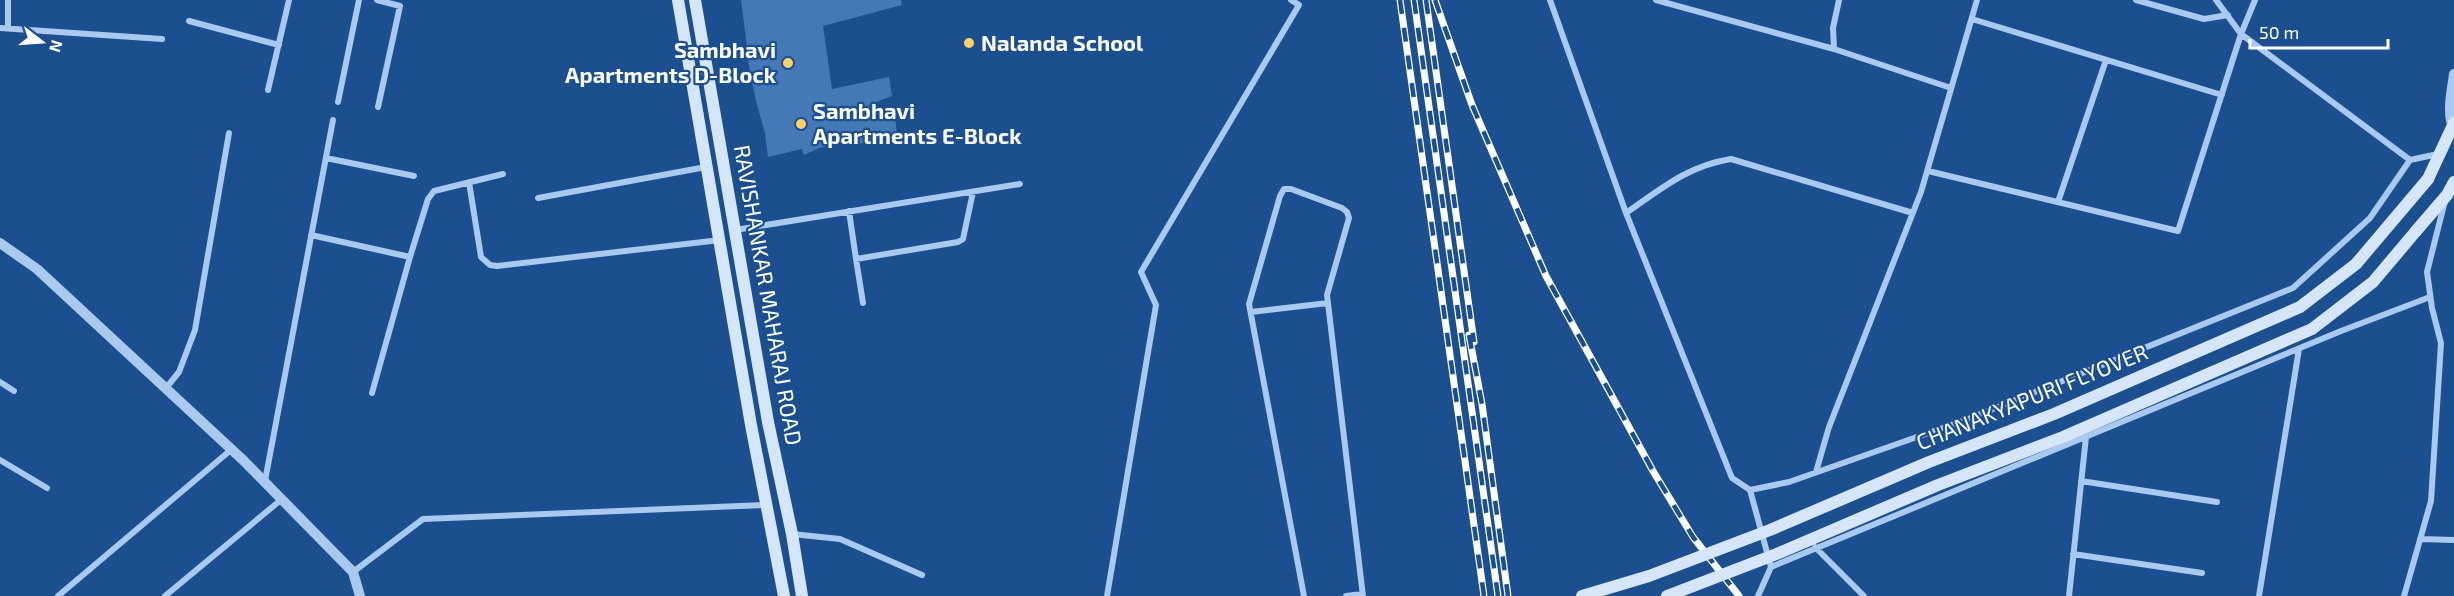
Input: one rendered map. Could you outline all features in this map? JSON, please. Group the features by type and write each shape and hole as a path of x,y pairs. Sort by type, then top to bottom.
{"main road":[{"name":"RAVISHANKAR MAHARAJ ROAD","path":"678,0 784,596"},
{"name":"RAVISHANKAR MAHARAJ ROAD","path":"695,0 768,422 792,534 802,596"},
{"name":"CHANAKYAPURI FLYOVER","path":"1582,596 1649,576 1770,530 1929,462 2054,414 2300,307 2356,264 2428,179 2453,125"},
{"name":"CHANAKYAPURI FLYOVER","path":"1667,596 1779,554 2312,329 2373,282 2416,231 2450,199 2454,182"}],"street":[{"path":"8,0 8,28"},
{"path":"268,90 289,0"},
{"path":"338,102 359,0"},
{"path":"377,0 400,3 378,107"},
{"path":"1107,596 1156,305 1141,272 1299,5 1291,0"},
{"path":"1550,0 1626,213 1732,478 1750,490 1771,567 1758,596"},
{"path":"1656,0 1833,49 1951,88"},
{"path":"1833,49 1833,28 1839,0"},
{"path":"1816,472 1829,427 1928,171 1977,0"},
{"path":"2136,0 2204,19 2228,15"},
{"path":"2216,0 2241,34 2410,160"},
{"path":"1928,171 2178,231 2241,34 2255,0"},
{"path":"1972,19 2222,95"},
{"path":"189,21 279,45"},
{"path":"0,28 162,39"},
{"path":"2058,202 2106,60"},
{"path":"2453,125 2451,100 2454,74"},
{"path":"265,481 333,120"},
{"path":"166,388 179,372 195,330 229,133"},
{"path":"1750,490 1789,482 1968,419 2293,288 2370,218 2410,160 2439,154"},
{"path":"326,158 414,176"},
{"path":"1626,213 1683,173 1710,162 1731,159 1913,213"},
{"path":"538,198 707,167"},
{"path":"372,393 428,199 435,191 503,174"},
{"path":"468,182 481,257 490,265 720,240"},
{"path":"735,231 1020,184"},
{"path":"1304,596 1250,304 1280,196 1284,189 1292,189 1347,212 1349,218 1327,295 1363,595 1346,596"},
{"path":"856,259 958,242 963,239 973,192"},
{"path":"2404,596 2431,501 2441,343 2430,297 2427,272 2450,199"},
{"path":"849,211 863,303"},
{"path":"311,235 410,257"},
{"path":"0,243 37,269 265,481 353,572 360,596"},
{"path":"1771,567 1815,547 2430,297"},
{"path":"1251,312 1328,303"},
{"path":"2259,596 2300,349"},
{"path":"0,382 14,391"},
{"path":"2069,596 2086,437"},
{"path":"58,596 232,449"},
{"path":"0,460 47,488"},
{"path":"2081,481 2217,502"},
{"path":"165,596 282,499"},
{"path":"353,572 423,519 767,505"},
{"path":"792,534 840,539 922,575"},
{"path":"2420,539 2454,540"},
{"path":"1815,547 1864,596"},
{"path":"2073,554 2202,573"}],"building":[{"path":"741,0 901,0 902,5 823,26 832,89 889,77 892,96 868,105 895,117 897,134 852,146 851,141 819,148 804,155 802,149 768,157 745,46 747,46"}],"railway":[{"path":"1400,0 1484,596"},
{"path":"1414,0 1498,596"},
{"path":"1426,0 1474,342"},
{"path":"1435,0 1472,105 1546,276 1653,471 1693,537 1739,596"},
{"path":"1469,335 1482,404 1508,596"}],"place":[{"name":"Nalanda School","path":"969,43"},
{"name":"Sambhavi Apartments D-Block","path":"788,63"},
{"name":"Sambhavi Apartments E-Block","path":"801,124"}]}
